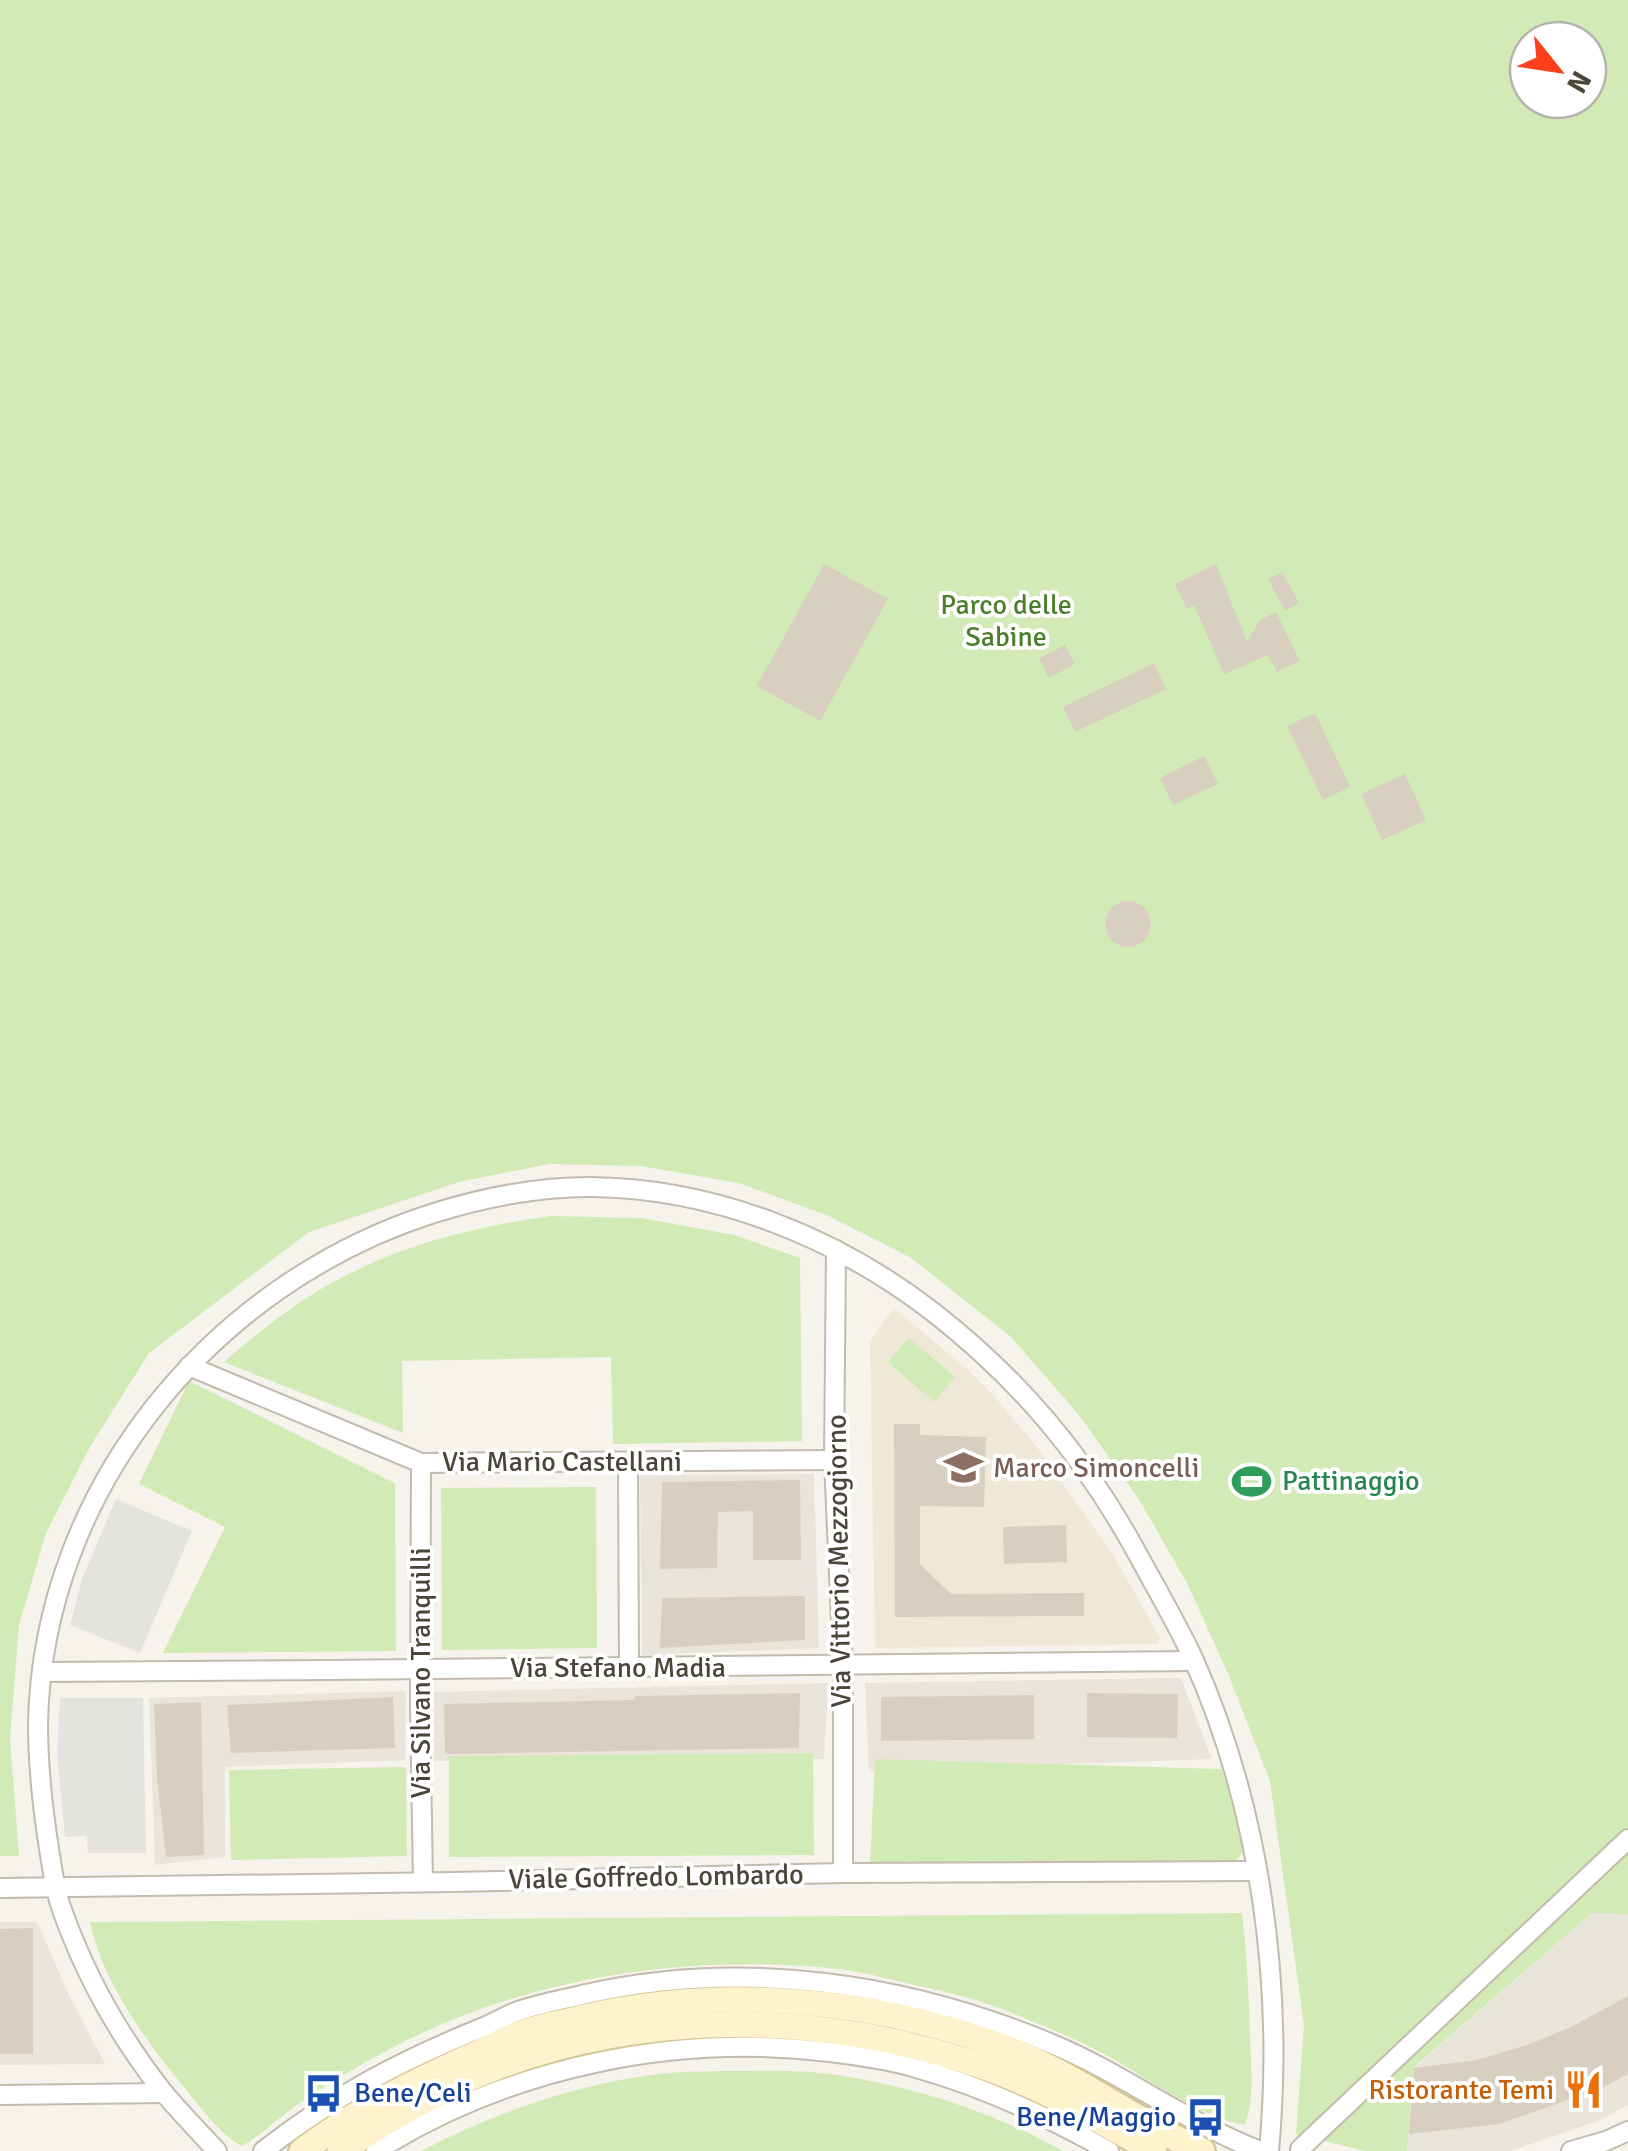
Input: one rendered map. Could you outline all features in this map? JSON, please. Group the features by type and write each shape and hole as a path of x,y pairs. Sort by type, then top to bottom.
{"street":[{"path":"216,2151 164,2093 112,2016 62,1911 56,1887 38,1734 46,1640 70,1556 89,1512 126,1447 166,1392 241,1317 304,1270 383,1231 496,1196 588,1187 704,1202 750,1215 836,1250 903,1290 966,1338 1021,1389 1071,1449 1128,1535 1194,1661 1232,1768 1256,1871 1269,1960 1274,2025 1269,2151"},
{"name":"Via Vittorio Mezzogiorno","path":"836,1250 834,1460 844,1873"},
{"name":"Via Mario Castellani","path":"189,1366 422,1464 834,1460"},
{"path":"628,1462 629,1667"},
{"name":"Via Silvano Tranquilli","path":"422,1464 423,1882"},
{"name":"Via Stefano Madia","path":"42,1672 1194,1661"},
{"path":"1300,2149 1628,1839"},
{"name":"Viale Goffredo Lombardo","path":"0,1888 844,1873 1256,1871"},
{"path":"263,2151 378,2074 513,2013 623,1986 675,1980 762,1978 841,1985 920,1999 1001,2024 1092,2063 1209,2128 1260,2151"},
{"path":"302,2151 374,2103 480,2064 629,2032 710,2023 779,2025 887,2039 971,2062 1013,2065 1073,2079 1202,2151"},
{"path":"449,2040 480,2064"},
{"path":"1013,2065 1055,2045"},
{"path":"376,2151 443,2113 533,2078 654,2052 726,2047 814,2050 910,2066 1022,2106 1109,2151"},
{"path":"473,2100 480,2064"},
{"path":"340,2151 480,2064"},
{"path":"1013,2065 1022,2106"},
{"path":"1013,2065 1062,2102 1154,2151"},
{"path":"0,2095 164,2093"},
{"path":"1570,2151 1606,2142 1628,2131"}],"shaded area":[{"name":"Marco Simoncelli","path":"894,1308 966,1368 1040,1451 1114,1556 1160,1638 1158,1644 875,1648 870,1341"},
{"path":"814,1474 819,1648 642,1655 640,1475"},
{"path":"116,1499 192,1531 140,1653 70,1625 82,1579"},
{"path":"1181,1678 1212,1759 869,1771 865,1683"},
{"path":"828,1683 824,1759 434,1761 433,1692"},
{"path":"406,1691 405,1760 225,1767 225,1857 155,1865 149,1698"},
{"path":"60,1698 143,1698 146,1853 88,1853 87,1836 65,1837 57,1755"},
{"path":"1592,1913 1628,1914 1628,2105 1598,2121 1511,2151 1407,2151 1414,2068"},
{"path":"0,1922 37,1922 105,2064 0,2065"}],"green space":[{"name":"Parco delle Sabine","path":"0,0 1628,0 1628,1914 1592,1913 1414,2067 1407,2151 1365,2151 1296,2134 1304,2025 1270,1781 1188,1585 1140,1501 1079,1415 1010,1336 911,1258 829,1216 739,1183 640,1166 549,1164 459,1182 309,1232 149,1353 91,1445 46,1533 19,1625 10,1738 19,1856 0,1856"},
{"path":"551,1216 642,1218 734,1235 800,1258 802,1441 613,1444 611,1357 402,1361 403,1433 224,1362 304,1300 372,1263 459,1233"},
{"path":"909,1338 955,1377 934,1402 888,1362"},
{"path":"189,1381 395,1483 396,1651 163,1653 225,1527 139,1484"},
{"path":"596,1487 597,1648 442,1650 441,1488"},
{"path":"813,1753 814,1855 449,1857 449,1756"},
{"path":"875,1759 1221,1769 1231,1793 1244,1851 1234,1863 870,1866"},
{"path":"406,1767 407,1856 231,1860 229,1770"},
{"path":"1242,1913 1251,2072 1245,2125 1192,2106 1078,2041 979,2001 847,1970 731,1964 625,1973 521,1996 471,2013 358,2066 242,2146 209,2117 145,2036 106,1970 90,1922"},
{"path":"682,2072 823,2073 896,2086 982,2113 1063,2151 421,2151 507,2113 597,2085"}],"building":[{"path":"824,564 888,599 820,721 757,686"},
{"path":"1216,564 1247,642 1260,620 1276,612 1300,661 1277,672 1268,655 1224,674 1194,605 1187,609 1175,584"},
{"path":"1282,572 1299,603 1285,611 1268,579"},
{"path":"1065,645 1075,664 1049,678 1039,659"},
{"path":"1154,663 1166,689 1075,732 1063,707"},
{"path":"1315,713 1350,787 1323,800 1287,726"},
{"path":"1204,756 1218,784 1173,805 1160,778"},
{"path":"1405,774 1426,820 1382,840 1361,794"},
{"path":"1128,901 1144,908 1151,924 1144,940 1128,947 1112,940 1105,924 1112,908"},
{"path":"894,1424 920,1424 920,1435 986,1437 984,1507 920,1506 920,1564 951,1594 1084,1593 1084,1616 895,1617"},
{"path":"800,1480 801,1560 753,1560 753,1511 718,1512 717,1568 660,1569 662,1482"},
{"path":"1066,1525 1067,1562 1004,1564 1003,1527"},
{"path":"805,1596 805,1640 660,1648 662,1598"},
{"path":"800,1693 799,1748 445,1754 444,1704"},
{"path":"1087,1693 1178,1694 1177,1738 1087,1737"},
{"path":"1034,1695 1034,1739 881,1741 881,1697"},
{"path":"393,1697 395,1748 231,1753 227,1705"},
{"path":"201,1702 204,1855 166,1857 154,1704"},
{"path":"33,1928 33,2054 0,2054 0,1929"},
{"path":"1628,1996 1628,2074 1602,2088 1499,2124 1409,2134 1414,2068 1477,2060 1530,2044"}],"place":[{"name":"Marco Simoncelli","path":"963,1468"},
{"name":"Pattinaggio","path":"1252,1481"},
{"name":"Ristorante Temi","path":"1584,2090"},
{"name":"Bene/Celi","path":"324,2093"},
{"name":"Bene/Maggio","path":"1206,2117"}]}
